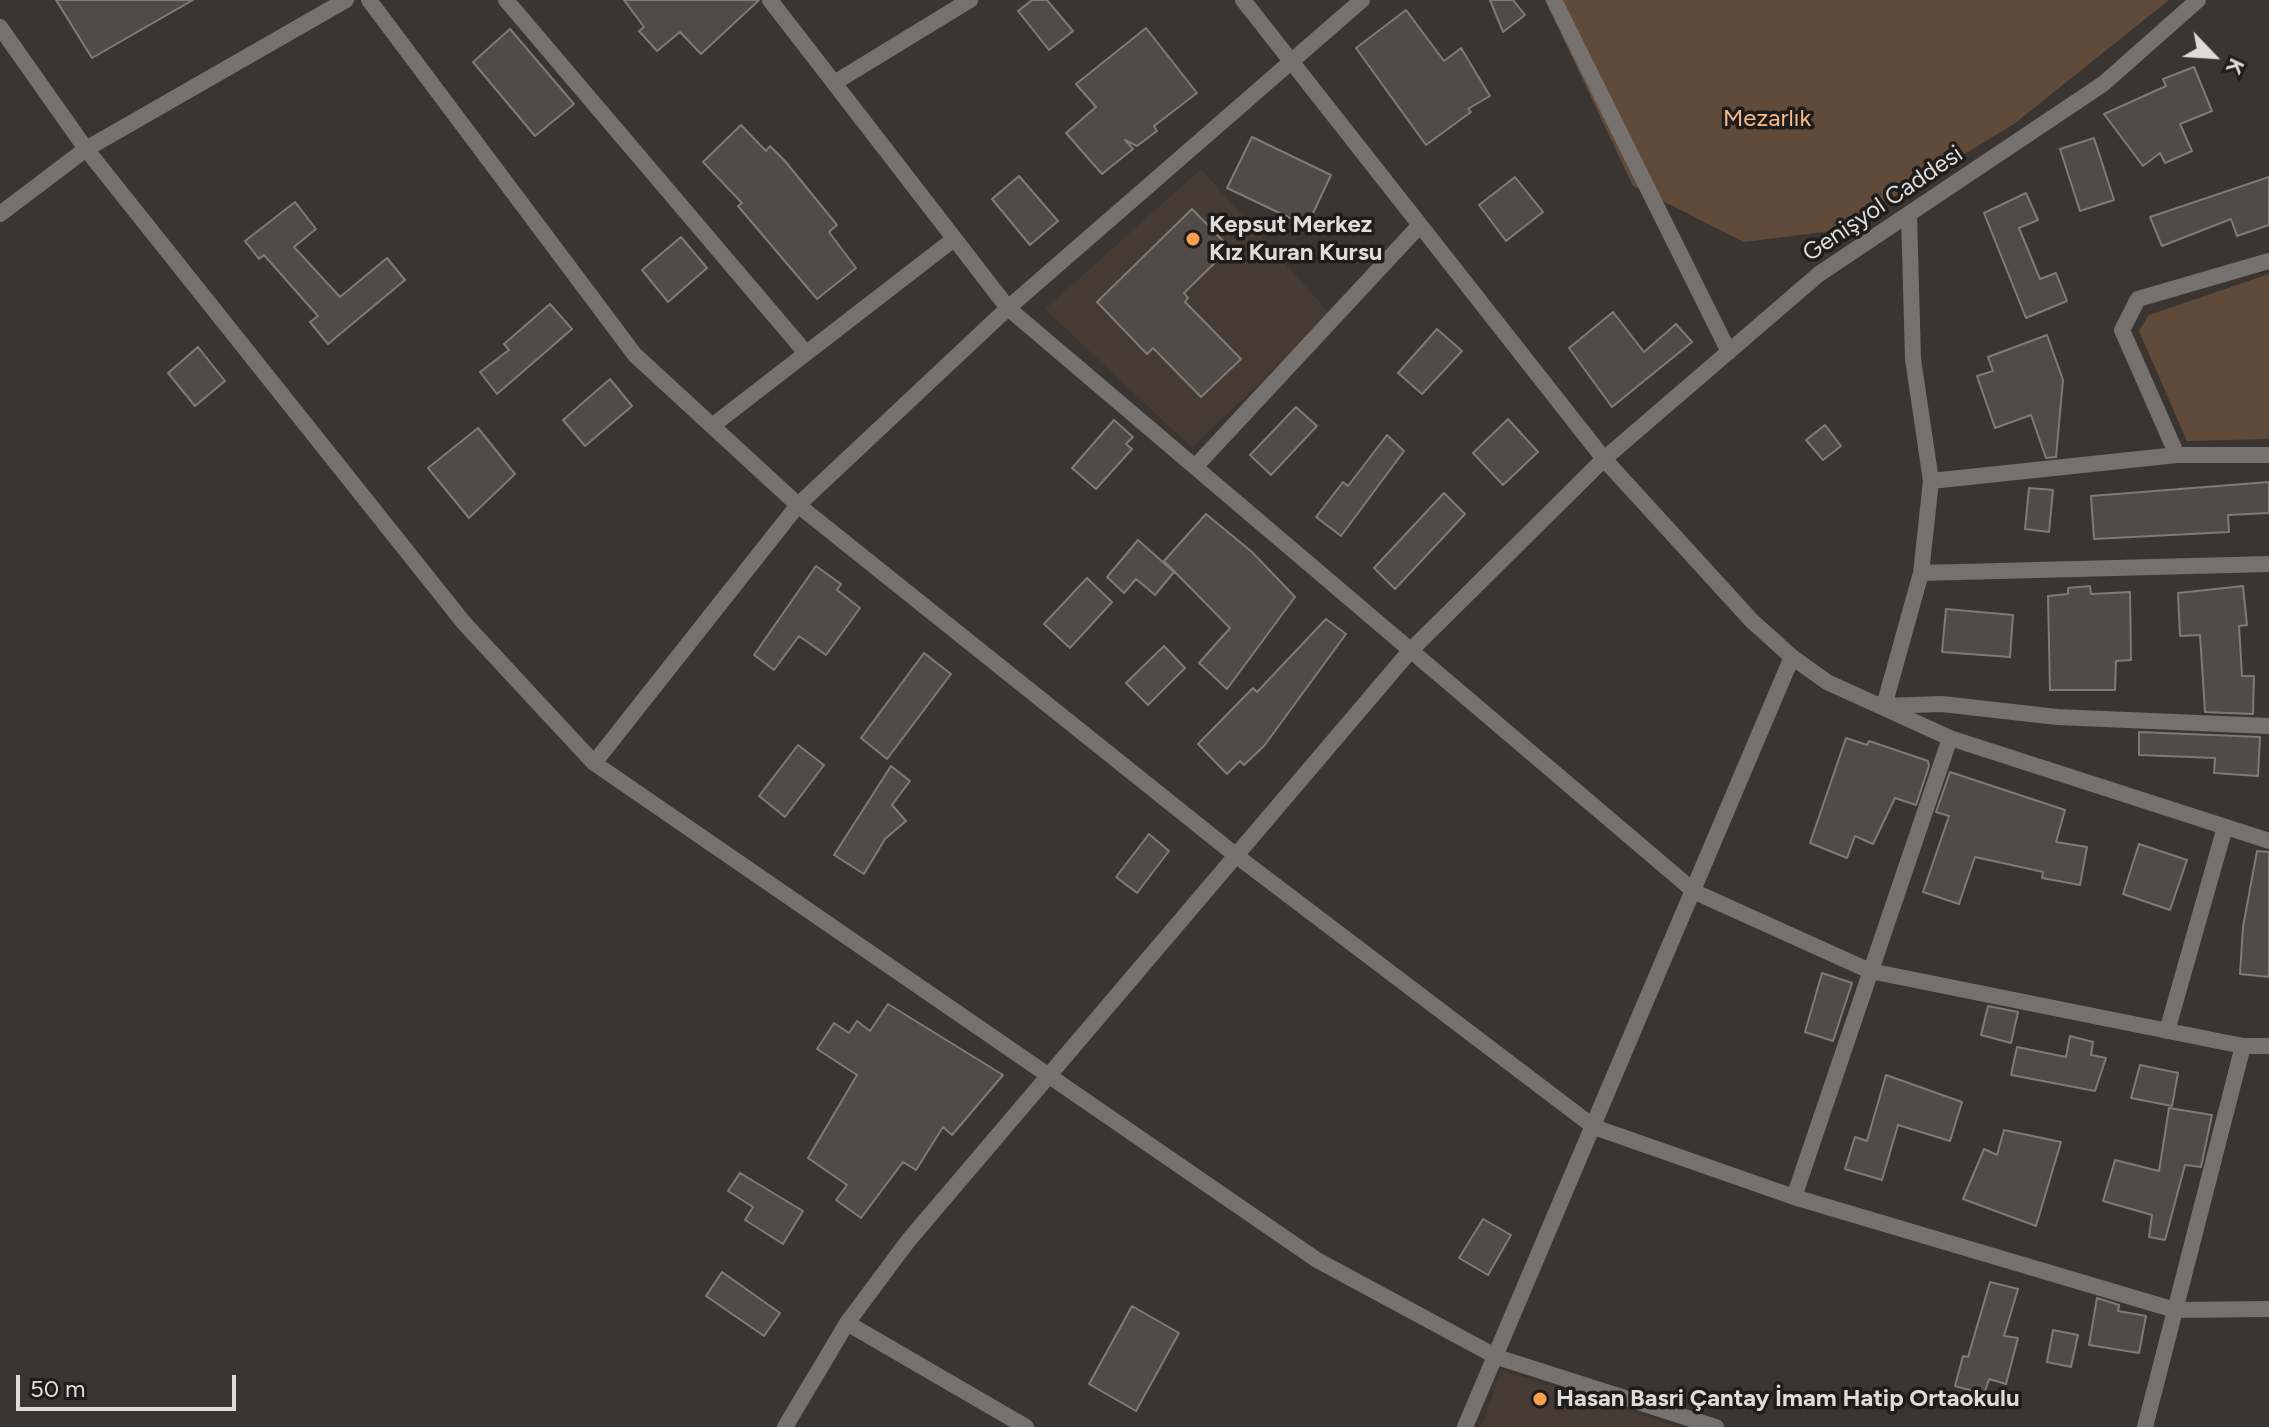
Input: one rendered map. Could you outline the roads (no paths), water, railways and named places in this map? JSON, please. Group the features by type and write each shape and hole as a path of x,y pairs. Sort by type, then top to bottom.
{"street":[{"path":"0,214 86,149 346,0"},
{"path":"369,0 635,355 712,426 798,505 1238,857 1594,1127 1794,1197 2175,1310 2269,1309"},
{"path":"506,0 806,353"},
{"path":"770,0 1008,308 1695,892 1870,971 2243,1046 2269,1046"},
{"path":"834,83 970,0"},
{"path":"1243,0 1604,459 1752,621 1792,657 1827,682 1950,738 2269,841"},
{"path":"594,763 798,505 1008,308 1362,0"},
{"path":"1554,0 1729,352"},
{"name":"Genişyol Caddesi","path":"785,1427 847,1323 908,1241 1238,857 1410,651 1604,459 1819,274 2103,84 2198,0"},
{"path":"0,27 86,149 464,623 594,763 1317,1260 1497,1357 1716,1427"},
{"path":"1884,706 1921,573 1931,481 1913,359 1909,214"},
{"path":"1195,467 1420,225"},
{"path":"712,426 954,239"},
{"path":"2177,455 2122,330 2138,299 2269,261"},
{"path":"1931,481 2177,455 2269,455"},
{"path":"1921,573 2269,564"},
{"path":"1465,1427 1695,892 1792,657"},
{"path":"1884,706 1942,704 2057,717 2269,726"},
{"path":"1794,1197 1950,738"},
{"path":"2167,1031 2225,827"},
{"path":"2145,1427 2243,1046"},
{"path":"847,1323 1026,1427"}],"place":[{"name":"Kepsut Merkez Kız Kuran Kursu","path":"1193,239"},
{"name":"Hasan Basri Çantay İmam Hatip Ortaokulu","path":"1540,1399"}],"park label":[{"name":"Mezarlık","path":"1767,119"}]}
